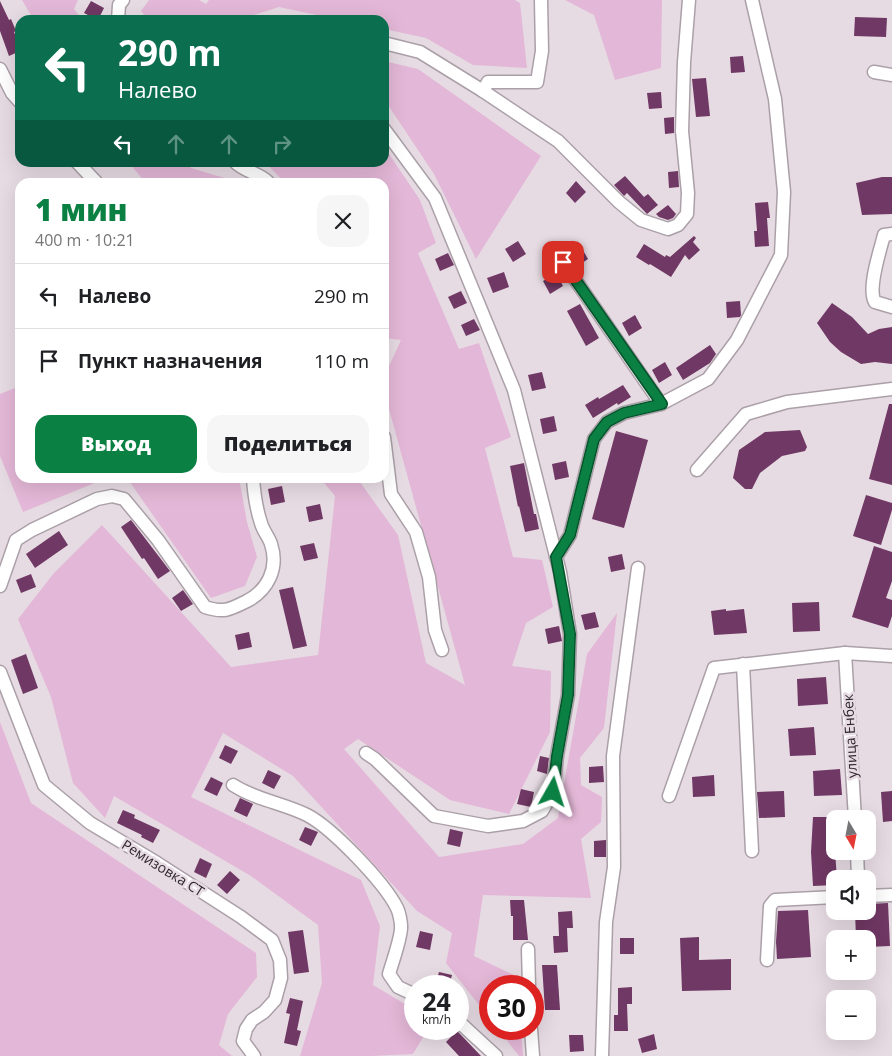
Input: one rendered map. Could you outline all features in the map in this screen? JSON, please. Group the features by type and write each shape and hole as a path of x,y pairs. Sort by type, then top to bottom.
{"street":[{"path":"118,15 119,5 123,0"},
{"path":"483,90 488,82 537,82 542,51 542,0"},
{"path":"389,44 420,52 483,90 558,142 619,202 641,220 668,229 678,225 687,214 688,193 682,131 684,62 689,0"},
{"path":"556,557 570,535 594,439 607,422 624,413 662,404 708,380 737,340 781,255 784,192 775,99 752,0"},
{"path":"0,68 15,97"},
{"path":"874,72 892,75"},
{"path":"366,753 375,759 434,816 488,826 523,822 542,811 553,792 557,756 568,695 570,634 556,557 510,381 434,198 389,136"},
{"path":"82,167 92,178"},
{"path":"242,167 263,178"},
{"path":"892,234 884,235 872,297 875,302 892,307"},
{"path":"563,262 662,404"},
{"path":"697,470 746,414 787,402 892,389"},
{"path":"389,478 391,494 416,532 429,577 436,630 442,650"},
{"path":"0,586 16,540 32,530 97,499 112,496 124,499 158,540 205,607 216,611 226,611 252,599 265,587 272,574 274,559 271,544 261,525 254,496 253,483"},
{"path":"602,1056 606,922 614,867 613,756 638,568"},
{"path":"669,796 714,668 845,653 891,652"},
{"name":"улица Енбек","path":"845,653 854,810"},
{"path":"743,664 752,851"},
{"name":"Ремизовка СТ","path":"0,672 44,785 90,823 240,916 272,940 280,960 282,978 275,1000 264,1012 252,1020 246,1029 243,1041 254,1056"},
{"path":"233,785 247,794 307,815 326,828 358,859 380,884 397,908 402,928 389,974 398,987 404,990"},
{"path":"876,896 892,895"},
{"path":"767,960 770,906 775,900 826,898"},
{"path":"528,949 529,975"},
{"path":"469,1031 496,1056"},
{"path":"532,1040 533,1056"}],"shaded area":[{"path":"22,0 78,0 74,9 79,15 31,15"},
{"path":"149,0 199,0 206,4 209,0 515,0 520,3 527,68 473,65 426,38 389,30 389,15 317,15 279,7 254,15 144,15 141,11"},
{"path":"565,0 662,0 661,68 615,80 594,15"},
{"path":"389,62 418,69 541,156 476,259 434,174 389,106"},
{"path":"389,154 420,200 436,243 418,253 459,349 479,343 511,437 485,448 513,557 542,560 553,607 526,623 512,666 551,671 550,732 509,814 450,800 358,739 344,749 439,857 523,844 558,818 587,654 617,613 604,728 580,758 581,785 602,797 601,822 581,839 591,898 483,895 474,956 514,975 479,975 479,1005 469,992 469,975 455,975 446,963 452,933 417,911 293,776 223,733 191,797 361,880 380,926 373,985 404,1003 404,1040 421,1040 413,1054 300,1056 322,983 318,925 251,876 114,796 105,818 73,783 51,697 18,619 54,573 102,525 231,667 318,655 335,496 324,483 361,483 398,535 426,663 465,685 389,409 389,366 401,340 389,339 389,178 280,178 270,167 389,167"},
{"path":"132,167 190,167 225,178 142,178"},
{"path":"15,388 15,483 95,483 23,512 0,456 0,394"},
{"path":"130,483 240,483 247,522 257,557 245,586 211,598"},
{"path":"0,722 31,803 256,953 257,977 228,1014 219,1045 232,1056 0,1056"},
{"path":"507,1040 522,1040 523,1056 519,1056"}],"building":[{"path":"0,1 15,29 15,53 9,56 0,31"},
{"path":"91,1 104,8 100,15 88,15 84,13"},
{"path":"855,17 887,18 886,37 854,36"},
{"path":"743,56 745,72 731,73 730,57"},
{"path":"706,78 710,116 696,117 692,79"},
{"path":"661,92 662,108 649,109 647,93"},
{"path":"674,117 674,133 665,134 664,118"},
{"path":"678,171 679,187 669,188 668,172"},
{"path":"625,176 644,197 648,194 658,205 647,214 627,193 624,196 614,185"},
{"path":"882,177 892,177 892,214 862,215 856,183"},
{"path":"576,181 586,192 575,203 566,193"},
{"path":"768,202 770,218 767,218 769,246 755,247 754,231 757,231 755,203"},
{"path":"668,205 676,214 673,218 668,220 656,214"},
{"path":"694,236 696,238 693,242 700,250 689,260 685,255 671,277 636,257 644,244 665,257 666,255 670,257"},
{"path":"518,241 526,254 513,262 505,249"},
{"path":"581,247 588,259 576,267 568,255"},
{"path":"448,253 454,265 440,271 435,259"},
{"path":"504,272 509,287 493,293 487,278"},
{"path":"556,273 563,286 550,294 543,281"},
{"path":"461,291 467,303 454,309 448,297"},
{"path":"740,301 740,317 727,318 726,302"},
{"path":"832,303 852,317 868,334 879,329 892,327 892,364 875,362 861,364 841,352 830,342 817,323"},
{"path":"580,304 599,338 586,346 567,311"},
{"path":"635,315 642,328 629,336 622,323"},
{"path":"474,319 480,330 466,336 461,325"},
{"path":"710,345 716,354 710,363 683,380 676,368"},
{"path":"665,362 672,375 659,383 652,370"},
{"path":"542,372 546,388 532,391 528,375"},
{"path":"623,385 631,397 618,405 617,403 593,418 585,405"},
{"path":"889,404 892,404 892,485 869,479"},
{"path":"554,416 557,431 543,434 540,419"},
{"path":"800,430 807,447 805,451 782,456 760,473 752,489 745,489 733,478 739,450 765,432"},
{"path":"616,431 648,440 624,528 592,519"},
{"path":"566,461 569,477 555,480 552,464"},
{"path":"524,463 534,514 536,514 539,529 525,532 510,466"},
{"path":"282,486 285,502 271,505 268,489"},
{"path":"866,495 892,503 892,510 881,545 853,536"},
{"path":"320,504 323,519 309,522 306,507"},
{"path":"131,520 170,571 158,579 121,527"},
{"path":"59,531 68,545 35,568 26,554"},
{"path":"314,543 318,558 304,561 300,546"},
{"path":"874,546 892,552 892,581 886,598 892,600 892,616 888,628 852,617"},
{"path":"622,554 625,569 611,572 608,557"},
{"path":"31,574 36,587 21,593 16,580"},
{"path":"293,587 307,646 293,649 279,590"},
{"path":"183,590 193,604 181,611 172,598"},
{"path":"819,602 820,631 793,632 792,603"},
{"path":"726,609 726,611 744,609 747,633 714,635 711,611"},
{"path":"595,612 599,627 585,630 581,615"},
{"path":"559,626 562,641 548,644 545,629"},
{"path":"249,632 252,647 238,650 235,635"},
{"path":"26,654 38,688 23,694 11,660"},
{"path":"826,677 828,704 798,706 797,679"},
{"path":"814,727 816,755 790,756 788,729"},
{"path":"225,745 238,751 231,764 219,758"},
{"path":"540,756 549,758 547,774 537,771"},
{"path":"603,766 604,782 589,783 589,767"},
{"path":"840,769 842,795 814,796 813,771"},
{"path":"268,770 281,776 274,789 262,783"},
{"path":"714,775 715,796 693,797 692,777"},
{"path":"211,777 223,783 217,796 204,790"},
{"path":"521,789 534,792 531,807 517,804"},
{"path":"784,791 785,817 759,818 757,792"},
{"path":"892,791 892,821 883,822 881,792"},
{"path":"240,798 253,804 247,817 234,811"},
{"path":"123,810 135,815 134,818 160,830 153,843 141,837 142,835 117,823"},
{"path":"813,817 826,817 826,860 836,860 836,870 826,870 826,885 813,886 811,852"},
{"path":"305,827 318,832 311,846 299,840"},
{"path":"450,829 463,832 460,847 447,844"},
{"path":"606,840 606,857 594,857 594,841"},
{"path":"200,858 212,864 206,878 194,872"},
{"path":"230,871 240,880 227,894 217,885"},
{"path":"510,900 524,900 528,940 513,940 513,916 511,916"},
{"path":"888,903 890,946 876,947 876,930 856,930 855,920 876,920 876,904"},
{"path":"808,910 811,957 777,959 778,911"},
{"path":"572,911 573,928 567,928 568,952 554,953 553,936 559,936 558,912"},
{"path":"303,930 309,972 294,974 288,932"},
{"path":"420,931 433,934 430,950 416,947"},
{"path":"699,937 699,960 731,959 731,990 682,991 680,938"},
{"path":"620,938 634,938 634,954 620,954"},
{"path":"542,965 557,965 560,1010 545,1010"},
{"path":"439,972 452,975 438,975"},
{"path":"632,987 632,1004 627,1004 628,1031 614,1031 614,1015 618,1015 618,988"},
{"path":"290,998 303,1001 297,1030 301,1031 297,1046 284,1043 290,1014 286,1013"},
{"path":"654,1034 657,1049 642,1053 638,1039"},
{"path":"569,1035 583,1035 584,1051 570,1052"},
{"path":"448,1040 466,1040 481,1056 459,1056 446,1042"}],"route":[{"path":"553,792 557,756 568,695 570,634 556,557 570,535 594,439 607,422 624,413 662,404 563,262"}]}
